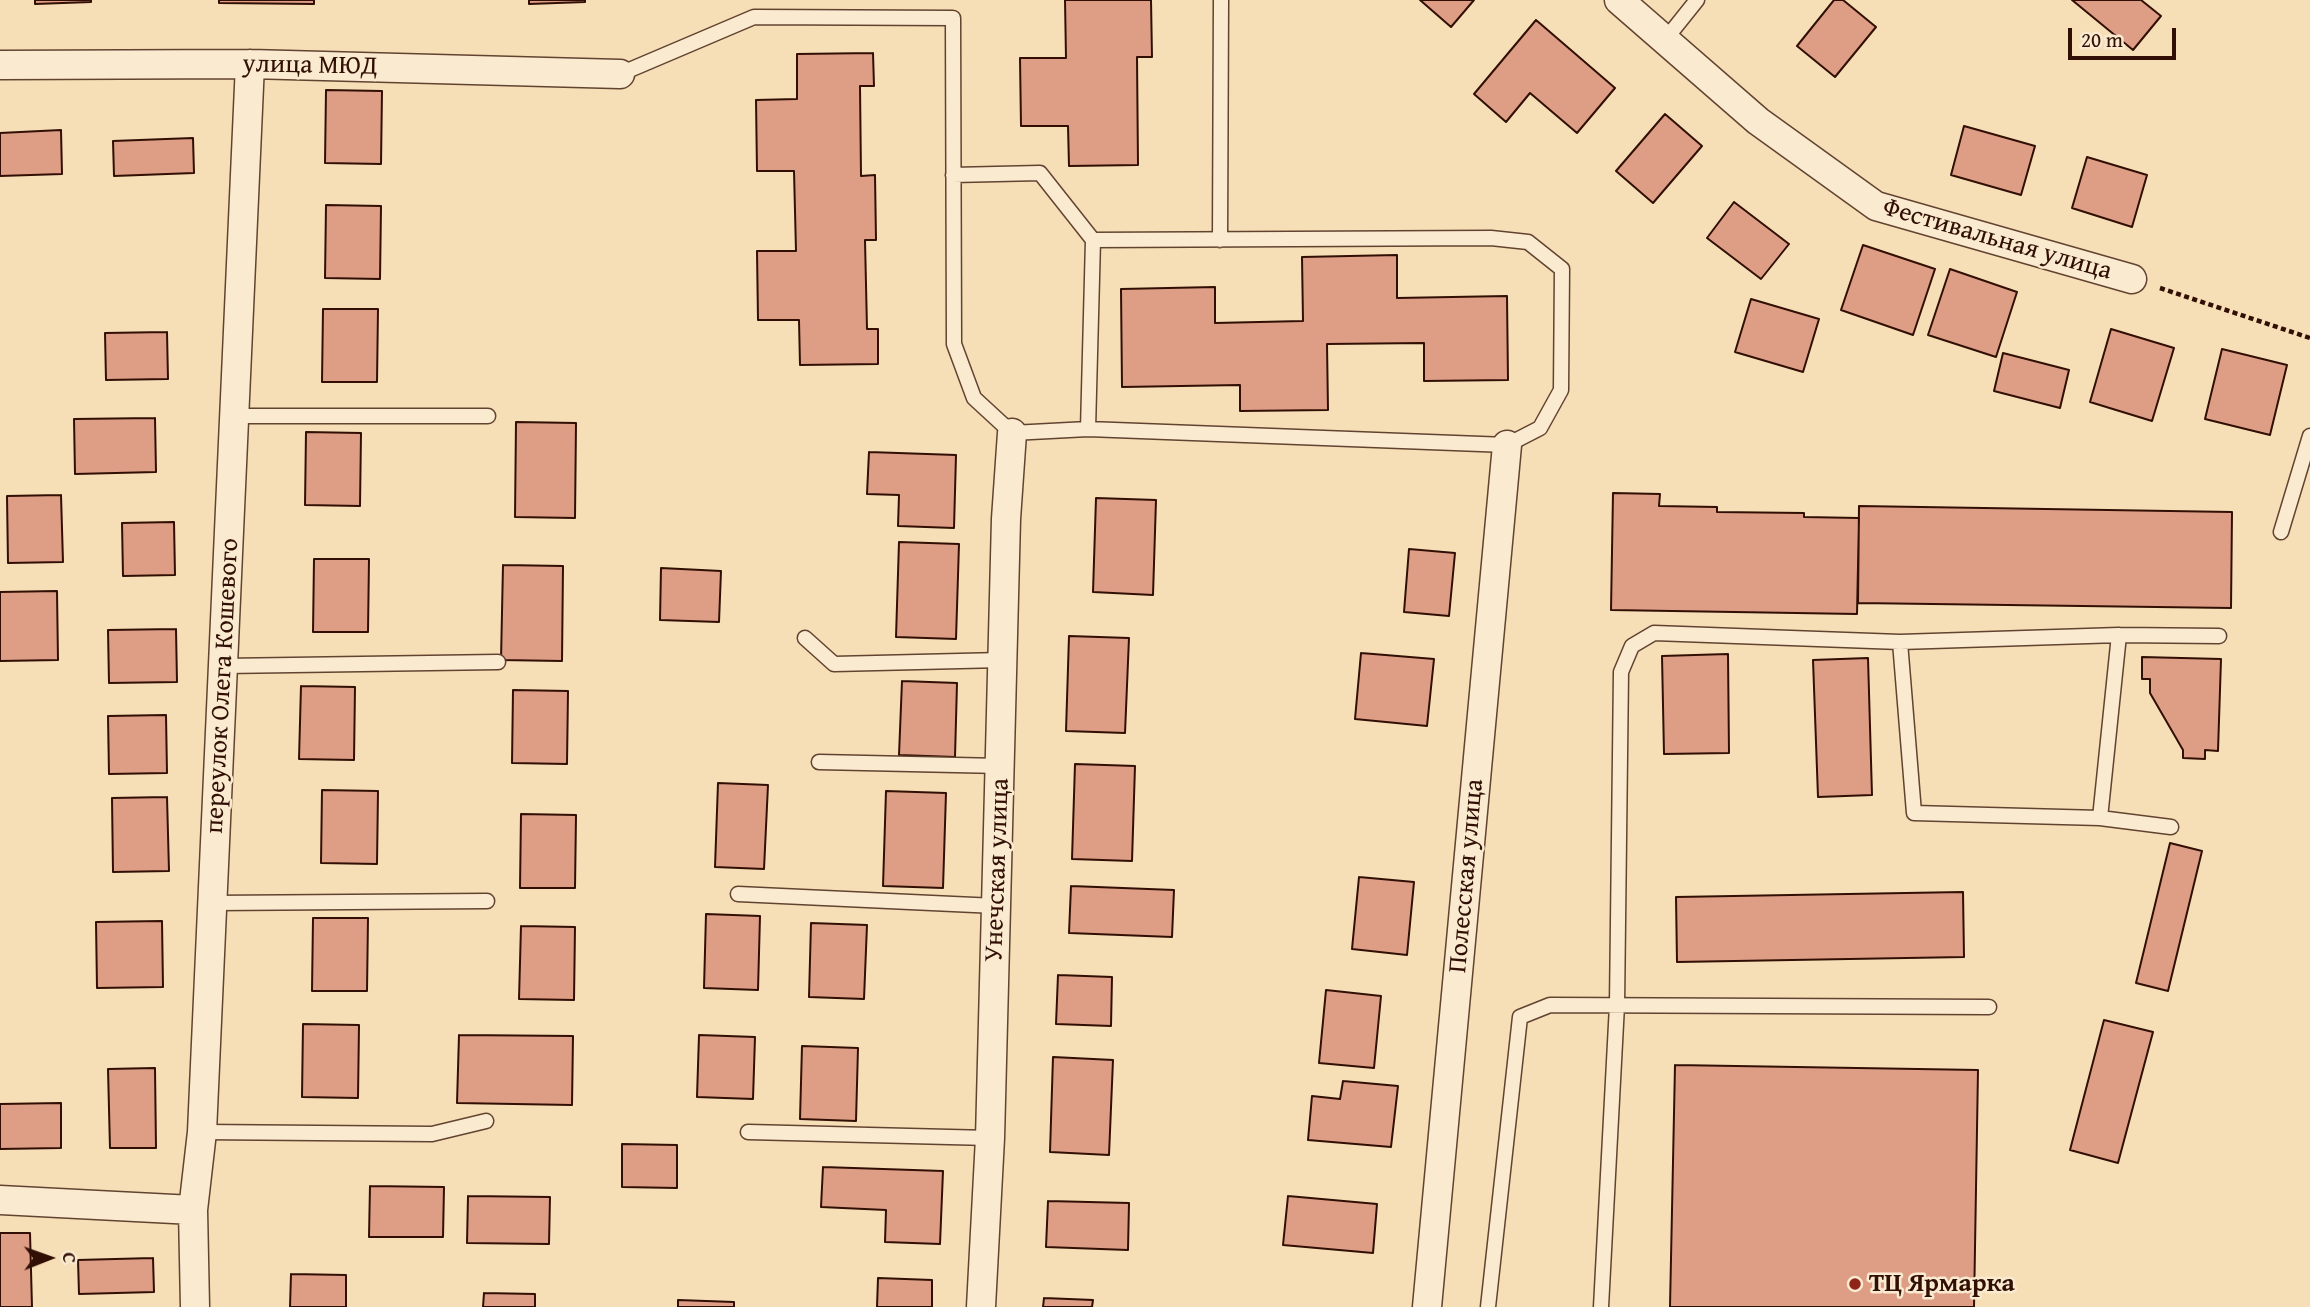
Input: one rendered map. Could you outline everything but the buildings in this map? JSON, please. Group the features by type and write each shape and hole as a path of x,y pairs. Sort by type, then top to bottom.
{"street":[{"name":"Фестивальная улица","path":"1619,0 1758,121 1876,206 2132,279"},
{"name":"улица МЮД","path":"0,65 250,64 620,74"},
{"name":"переулок Олега Кошевого","path":"195,1307 193,1210 202,1132 250,64"},
{"name":"Унечская улица","path":"981,1307 990,1138 1006,519 1012,433"},
{"name":"Полесская улица","path":"1427,1307 1507,445"},
{"path":"0,1200 193,1210"}],"lane":[{"path":"1220,0 1220,240"},
{"path":"1665,40 1697,0"},
{"path":"620,74 754,17 953,18 954,344 974,398 1012,433 1088,429 1507,445 1540,428 1561,390 1562,269 1528,243 1491,238 1093,240"},
{"path":"953,175 1040,173 1093,240 1088,429"},
{"path":"236,416 488,416"},
{"path":"2281,532 2310,436"},
{"path":"1601,1307 1617,1005 1621,672 1632,646 1654,633 1900,642 2119,635 2219,636"},
{"path":"2100,818 2119,635"},
{"path":"805,638 834,664 1002,660"},
{"path":"1900,642 1914,813 2100,818 2171,827"},
{"path":"224,666 498,662"},
{"path":"818,762 1001,766"},
{"path":"738,894 996,906"},
{"path":"213,903 487,901"},
{"path":"1488,1307 1520,1017 1550,1005 1989,1007"},
{"path":"202,1132 432,1134 486,1121"},
{"path":"748,1132 990,1138"}],"path":[{"name":"Фестивальная улица","path":"2132,279 2310,338"}],"place":[{"name":"ТЦ Ярмарка","path":"1855,1284"}]}
